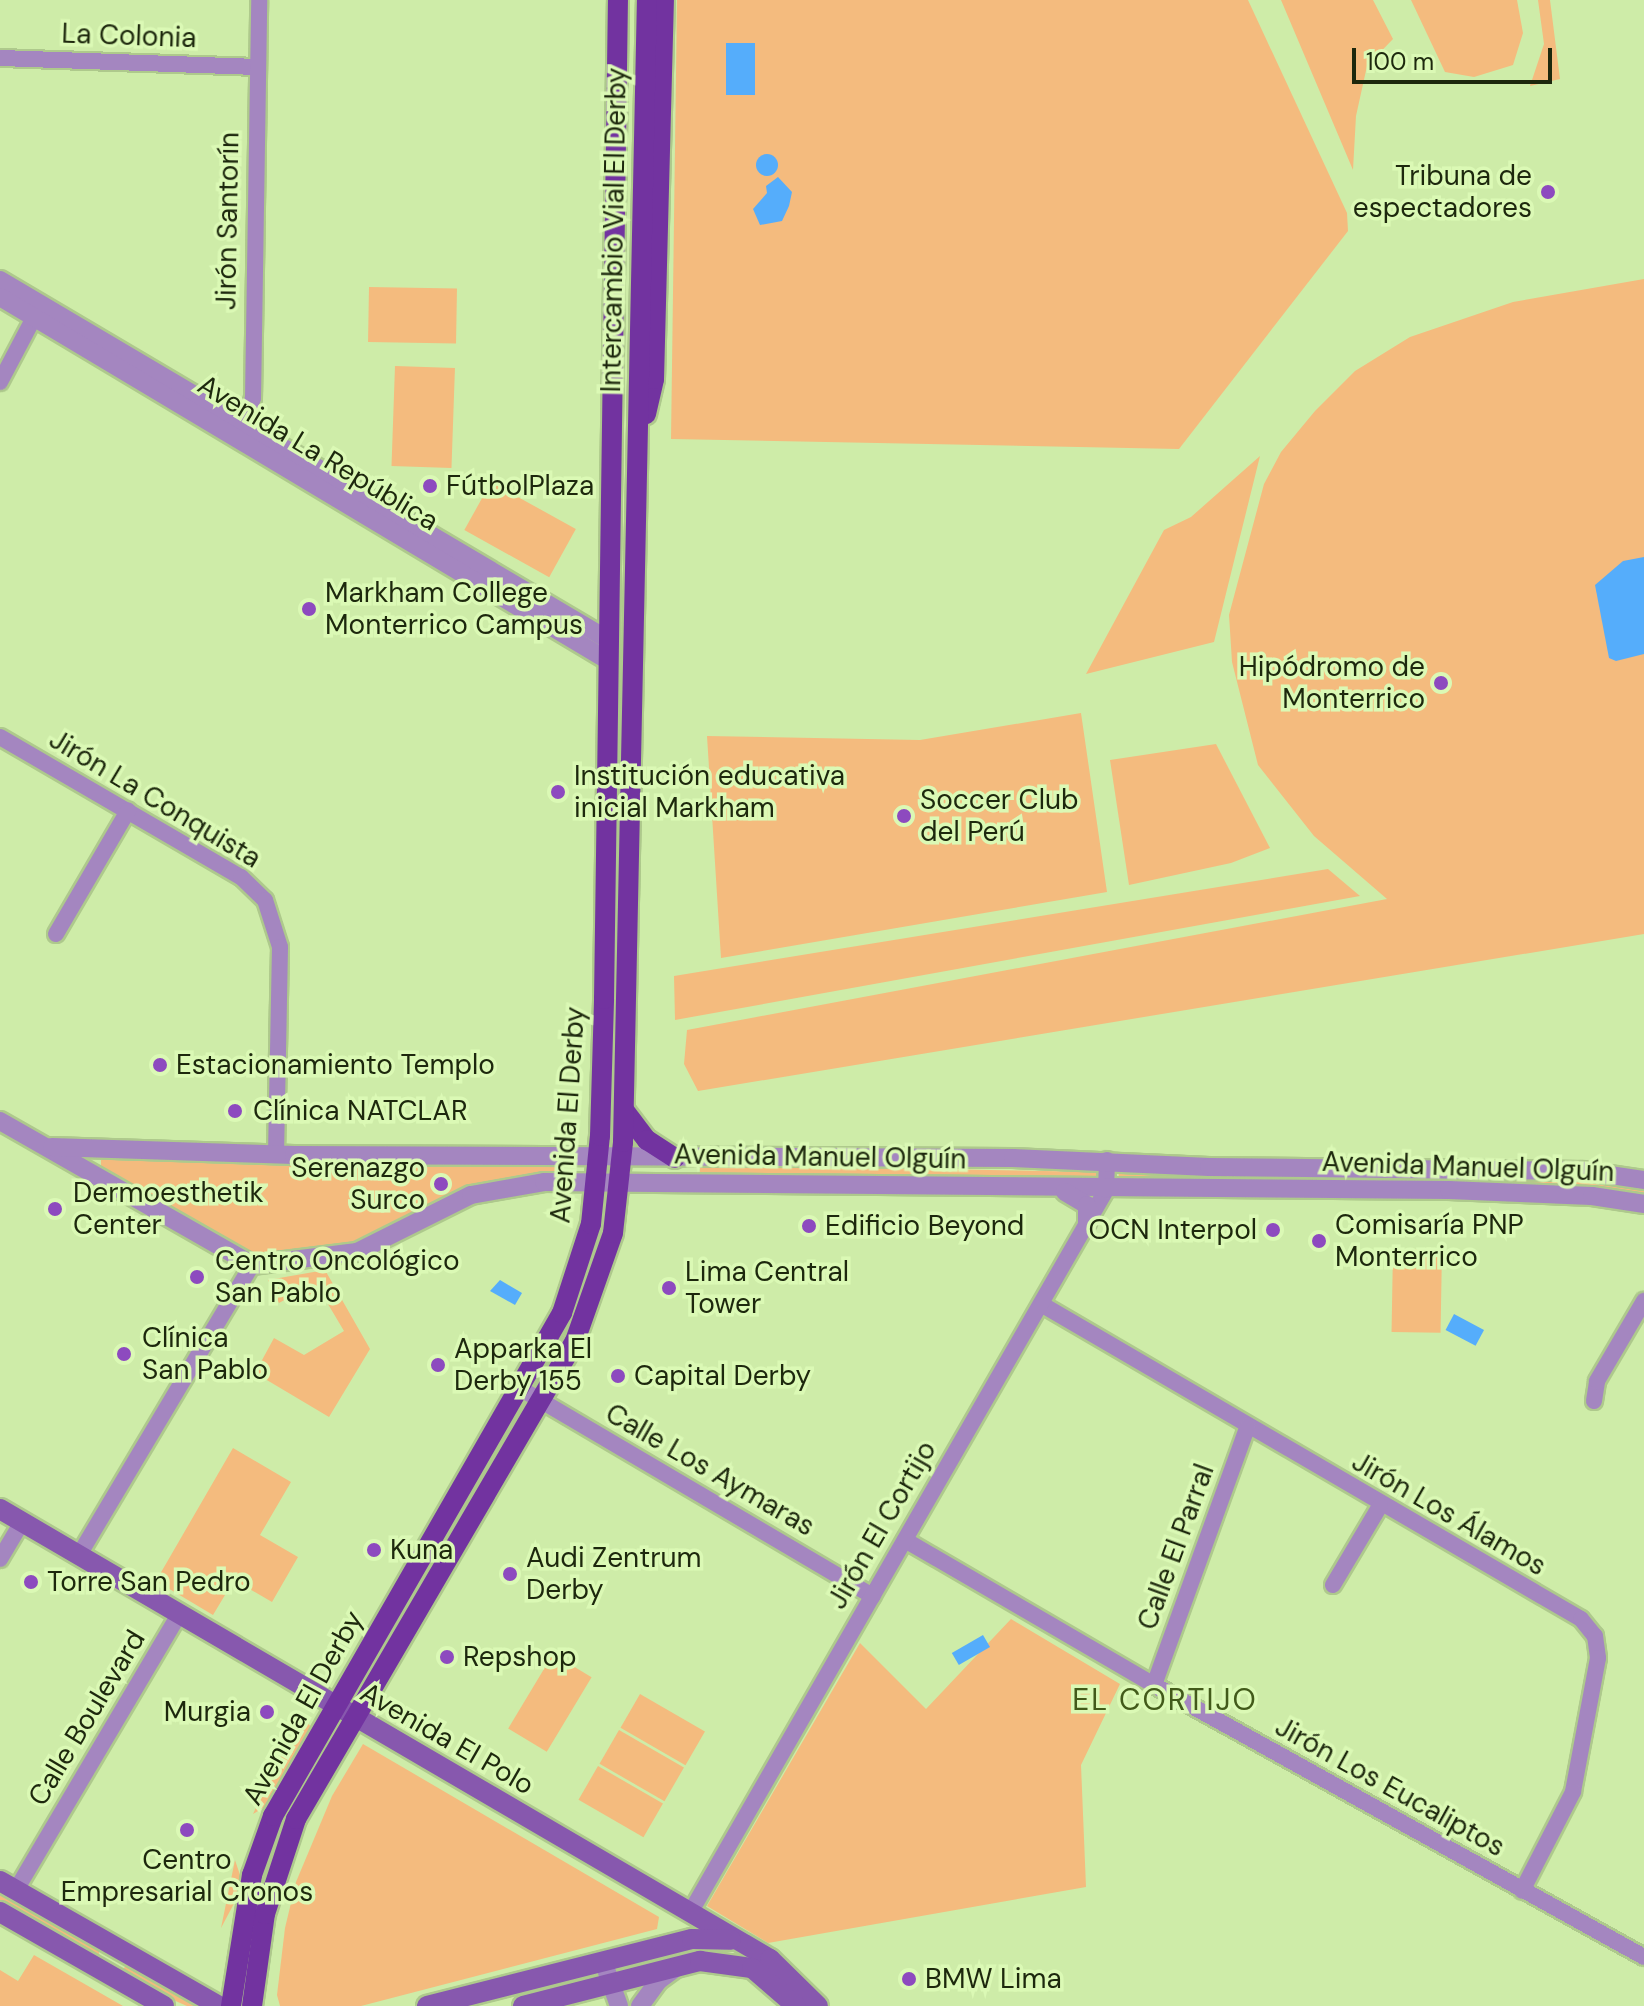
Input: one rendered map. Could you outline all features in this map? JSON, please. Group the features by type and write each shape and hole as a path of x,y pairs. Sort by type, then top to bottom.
{"main road":[{"path":"610,333 618,0"},
{"path":"610,333 624,268 628,0"},
{"name":"Intercambio Vial El Derby","path":"636,461 647,0"},
{"path":"636,461 654,379 664,0"},
{"name":"Avenida El Derby","path":"252,2006 265,1914 283,1849 353,1716 541,1401 598,1286 621,1181 624,1110 614,1000 605,638 610,333"},
{"name":"Avenida El Derby","path":"231,2006 262,1842 287,1786 521,1389 571,1293 598,1181 614,1000 636,461"},
{"path":"624,1110 647,1140 675,1158"},
{"name":"Avenida El Polo","path":"0,1509 742,1943 783,1969 818,2006"},
{"path":"354,1671 358,1687 374,1683"},
{"path":"8,1886 219,2006"},
{"path":"0,1912 164,2006"},
{"path":"427,2006 684,1941 709,1937 742,1943"},
{"path":"650,1971 641,1967 643,1958 684,1941"},
{"path":"108,1975 121,1951"},
{"path":"523,2006 686,1963 752,1968 796,2006"},
{"path":"536,2006 556,2006"}],"street":[{"name":"Jirón Santorín","path":"242,432 253,398 259,0"},
{"name":"La Colonia","path":"0,58 256,67"},
{"name":"Avenida La República","path":"0,280 38,311 242,432 605,638"},
{"name":"Avenida La República","path":"0,297 38,311"},
{"path":"0,382 38,311"},
{"name":"Avenida La República","path":"242,432 607,660"},
{"name":"Jirón La Conquista","path":"0,737 241,877 271,910 280,961 276,1154"},
{"path":"56,934 128,811"},
{"name":"Avenida Manuel Olguín","path":"0,1121 252,1265 357,1252 480,1192 567,1182 1106,1190 1449,1190 1592,1196 1644,1204"},
{"name":"Avenida Manuel Olguín","path":"42,1145 110,1152 1107,1160 1583,1171 1644,1180"},
{"path":"105,1182 94,1163 110,1152"},
{"path":"567,1158 567,1182"},
{"name":"Jirón El Cortijo","path":"690,1913 1106,1190 1107,1160"},
{"path":"1449,1168 1449,1190"},
{"path":"1059,1189 1087,1205 1087,1223"},
{"path":"79,1555 252,1265"},
{"path":"1594,1401 1597,1381 1644,1301"},
{"name":"Jirón Los Álamos","path":"1041,1304 1380,1506 1581,1619 1595,1636 1598,1658 1573,1792 1522,1891"},
{"name":"Calle Los Aymaras","path":"521,1389 873,1596"},
{"name":"Calle El Parral","path":"1154,1685 1248,1426"},
{"path":"1333,1585 1380,1506"},
{"path":"0,1559 22,1522"},
{"name":"Jirón Los Eucaliptos","path":"905,1540 1154,1685 1644,1957"},
{"name":"Calle Boulevard","path":"8,1886 179,1614"},
{"path":"603,1961 619,2006"},
{"path":"640,2006 665,1974 686,1963"}],"shaded area":[{"path":"677,0 1248,0 1347,213 1348,231 1179,449 671,439"},
{"path":"1281,0 1373,0 1393,39 1367,66 1356,116 1353,170"},
{"path":"1411,0 1517,0 1523,33 1513,65 1474,77 1445,72"},
{"path":"1538,0 1550,0 1560,79 1530,86 1544,44"},
{"name":"Hipódromo de Monterrico","path":"1644,279 1644,934 698,1091 684,1064 687,1030 1387,899 1314,836 1258,765 1232,662 1229,615 1264,484 1281,452 1315,411 1355,371 1410,337 1513,302"},
{"path":"369,287 457,289 456,344 368,342"},
{"path":"395,366 455,368 451,468 392,466"},
{"path":"1260,456 1214,642 1086,674 1164,530 1191,517"},
{"path":"491,482 576,529 549,577 464,530"},
{"name":"Soccer Club del Perú","path":"1081,713 1107,892 721,958 707,736 920,740"},
{"path":"1216,744 1270,848 1231,863 1129,885 1110,760"},
{"path":"1328,869 1360,896 675,1020 674,976"},
{"path":"101,1160 559,1165 564,1171 480,1186 352,1246 251,1257 101,1169"},
{"path":"700,1165 1097,1172 1097,1180 700,1173"},
{"path":"1118,1170 1440,1173 1441,1184 1120,1183"},
{"path":"1461,1174 1523,1174 1644,1185 1644,1198 1461,1182"},
{"path":"1393,1249 1442,1250 1441,1333 1392,1332"},
{"path":"325,1270 370,1349 329,1417 255,1373 274,1338 304,1355 344,1331 319,1289 299,1301 295,1294 279,1303 268,1280"},
{"path":"233,1448 291,1482 260,1535 298,1557 272,1602 234,1580 213,1615 156,1581"},
{"path":"1011,1619 1120,1684 1081,1765 1086,1887 768,1943 707,1906 860,1643 926,1709"},
{"path":"553,1654 592,1677 547,1752 508,1729"},
{"path":"640,1694 705,1732 685,1765 620,1728"},
{"path":"303,1721 311,1726 266,1806 253,1814 275,1766"},
{"path":"619,1730 684,1768 664,1801 600,1764"},
{"path":"363,1744 659,1917 657,1929 361,2006 280,2006 277,1995 285,1928 296,1882 332,1796"},
{"path":"598,1766 663,1804 643,1837 578,1800"},
{"path":"235,1860 241,1878 238,1896 221,1928"},
{"path":"0,1889 99,1947 99,1955 95,1959 0,1905"},
{"path":"34,1955 123,2006 0,2006 0,1970 18,1981"},
{"path":"128,1964 201,2006 187,2006 141,1986 120,1972"}],"water":[{"path":"726,43 755,43 755,95 726,95"},
{"path":"767,154 775,157 778,165 775,173 767,176 759,173 756,165 759,157"},
{"path":"778,177 792,192 789,206 782,221 760,225 753,209 767,193 766,186"},
{"path":"1644,557 1644,654 1616,661 1609,658 1595,585 1623,561"},
{"path":"500,1280 522,1293 515,1305 490,1291"},
{"path":"1454,1314 1484,1330 1476,1346 1446,1330"},
{"path":"983,1635 990,1647 959,1665 952,1653"}],"place":[{"name":"Tribuna de espectadores","path":"1548,192"},
{"name":"FútbolPlaza","path":"430,486"},
{"name":"Markham College Monterrico Campus","path":"309,609"},
{"name":"Hipódromo de Monterrico","path":"1441,683"},
{"name":"Institución educativa inicial Markham","path":"558,792"},
{"name":"Soccer Club del Perú","path":"904,816"},
{"name":"Estacionamiento Templo","path":"160,1065"},
{"name":"Clínica NATCLAR","path":"235,1111"},
{"name":"Serenazgo Surco","path":"441,1184"},
{"name":"Dermoesthetik Center","path":"55,1209"},
{"name":"Edificio Beyond","path":"809,1226"},
{"name":"OCN Interpol","path":"1273,1230"},
{"name":"Comisaría PNP Monterrico","path":"1319,1241"},
{"name":"Centro Oncológico San Pablo","path":"197,1277"},
{"name":"Lima Central Tower","path":"669,1288"},
{"name":"Clínica San Pablo","path":"124,1354"},
{"name":"Apparka El Derby 155","path":"438,1365"},
{"name":"Capital Derby","path":"618,1376"},
{"name":"Kuna","path":"374,1550"},
{"name":"Audi Zentrum Derby","path":"510,1574"},
{"name":"Torre San Pedro","path":"31,1582"},
{"name":"Repshop","path":"447,1657"},
{"name":"Murgia","path":"267,1712"},
{"name":"Centro Empresarial Cronos","path":"187,1830"},
{"name":"BMW Lima","path":"909,1979"}],"district":[{"name":"EL CORTIJO","path":"1165,1700"}]}
